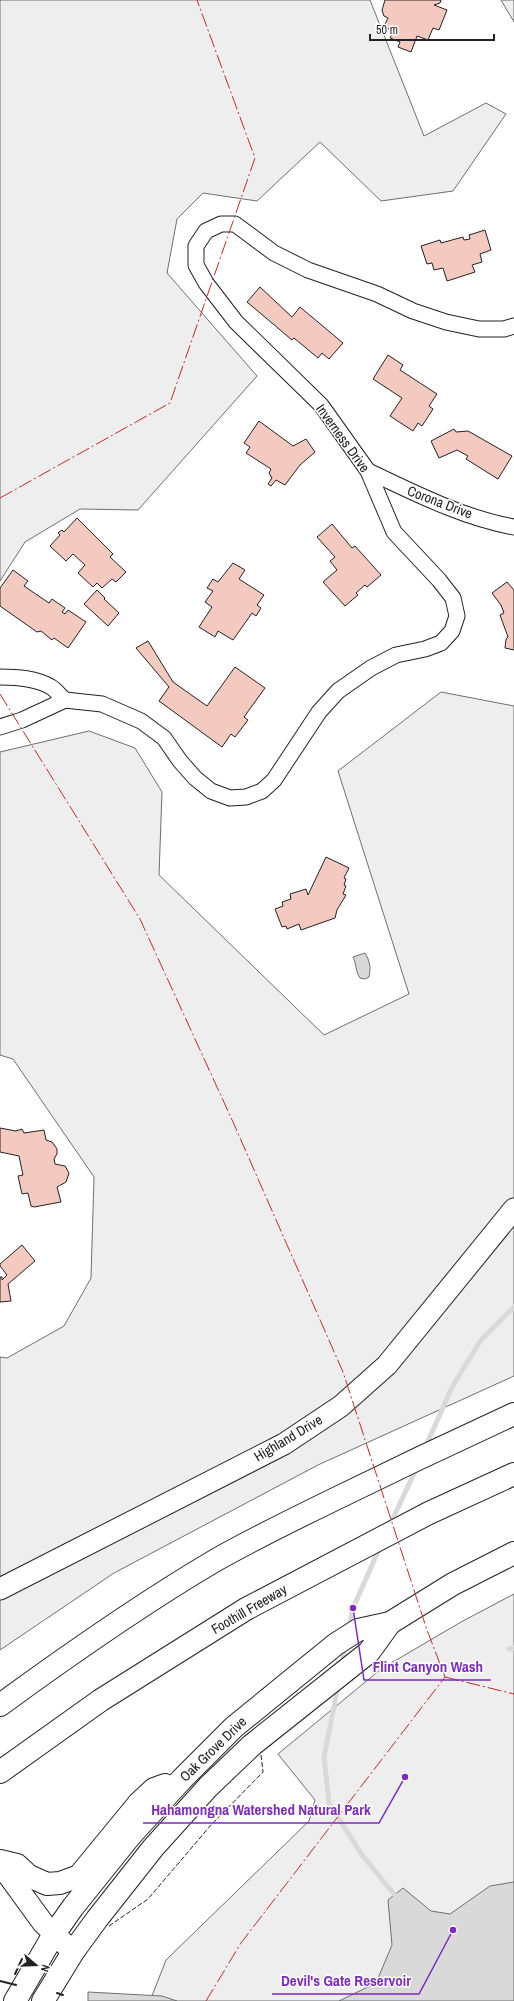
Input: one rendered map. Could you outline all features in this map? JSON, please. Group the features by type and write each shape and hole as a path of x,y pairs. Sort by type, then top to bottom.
{"main road":[{"path":"0,1705 58,1662 149,1601 217,1560 278,1527 409,1462 514,1414"},
{"name":"Foothill Freeway","path":"0,1772 101,1700 246,1608 429,1513 514,1474"},
{"name":"Oak Grove Drive","path":"15,2001 54,1934 73,1907 130,1836 182,1779 234,1727 336,1644 358,1630 390,1623 453,1584 514,1553"},
{"name":"Oak Grove Drive","path":"43,2001 73,1952 153,1848 208,1787 252,1745 369,1652 390,1623"},
{"path":"0,1861 17,1865 29,1876 47,1884 60,1883 79,1876 139,1803 154,1789 182,1779"}],"street":[{"name":"Inverness Drive","path":"65,700 102,704 142,721 164,738 195,778 211,790 230,798 246,797 262,791 274,780 319,712 338,691 371,668 396,655 425,649 441,643 452,631 457,616 453,598 440,580 394,532 368,471 321,405 236,322 206,283 196,265 196,246 206,231 220,224 234,224 274,253 308,270 378,294 413,311 446,322 479,329 504,329 514,326"},
{"name":"Corona Drive","path":"368,471 428,500 468,514 514,527"},
{"path":"0,677 14,677 33,680 51,687 65,700 22,720 0,727"},
{"name":"Highland Drive","path":"0,1589 284,1444 341,1406 387,1365 514,1209"},
{"path":"0,1864 43,1923 73,1952"}],"shaded area":[{"path":"0,0 370,0 424,136 486,103 506,114 453,191 381,201 320,142 257,201 203,193 177,219 167,273 257,376 138,510 80,509 25,542 0,581"},
{"path":"501,0 514,0 514,22"},
{"path":"441,692 514,706 514,1376 318,1465 114,1573 0,1650 0,1357 7,1358 64,1326 91,1278 94,1177 13,1059 0,1055 0,752 89,731 135,748 162,792 159,875 324,1035 409,994 338,771"},
{"path":"365,953 370,968 369,977 365,979 360,978 358,975 353,957"},
{"path":"514,1594 514,2001 150,2001 166,1960 309,1821 315,1800 278,1754 381,1669 461,1622"},
{"path":"514,1882 514,2001 339,2001 376,1983 392,1945 388,1900 403,1888 431,1911 450,1914 490,1886"},
{"path":"88,1992 162,1996 177,2001 88,2001"}],"building":[{"path":"385,0 441,0 440,3 434,5 447,10 439,30 433,28 428,40 417,36 411,52 398,47 400,42 390,38 392,34 391,30 387,28 385,24 388,18 384,16 382,10"},
{"path":"485,230 491,250 480,254 482,262 472,265 475,272 447,281 443,268 434,270 432,263 427,264 421,246 440,240 441,243 463,237 464,240 470,239 469,235"},
{"path":"260,287 292,317 300,307 343,343 329,359 322,353 318,358 294,338 292,340 247,302"},
{"path":"388,355 403,365 400,370 437,394 429,406 433,409 422,426 418,423 413,431 390,416 402,398 373,379"},
{"path":"259,421 293,446 306,439 315,452 300,465 285,485 276,480 271,486 268,484 272,478 269,473 271,469 246,453 250,447 244,443"},
{"path":"454,429 456,432 468,431 512,456 498,479 466,459 468,456 457,450 439,458 431,441"},
{"path":"77,518 113,554 110,557 126,572 116,582 112,579 102,588 97,583 93,587 78,573 85,565 73,554 66,561 50,546 60,535 58,533 62,530 64,532"},
{"path":"332,524 352,548 355,546 381,575 367,587 365,585 356,593 358,595 345,606 323,582 337,570 330,561 335,557 317,537"},
{"path":"233,563 245,570 239,579 264,595 257,605 261,608 256,616 252,613 233,640 218,631 215,637 199,627 212,607 205,602 213,591 207,588 213,579 218,582"},
{"path":"13,570 28,581 24,586 49,603 52,599 65,608 62,612 65,614 68,610 86,622 68,648 54,638 52,640 41,631 37,632 0,606 0,588"},
{"path":"507,582 514,590 514,650 505,648 506,639 508,637 500,615 504,613 501,605 492,593"},
{"path":"97,590 119,613 108,626 84,604"},
{"path":"148,641 173,682 207,706 235,667 265,688 244,717 248,720 235,737 231,734 222,747 159,701 169,687 136,648"},
{"path":"326,857 349,868 344,878 346,879 344,885 346,886 343,894 346,895 337,910 335,918 301,930 299,924 287,929 286,926 282,927 275,909 283,906 282,902 291,899 290,894 306,889 308,895"},
{"path":"0,1128 16,1131 22,1129 24,1133 44,1130 46,1140 52,1142 57,1149 57,1154 54,1159 55,1164 65,1166 69,1173 66,1182 57,1187 61,1202 34,1207 31,1206 28,1193 22,1194 18,1176 23,1175 19,1156 0,1152"},
{"path":"22,1245 35,1261 8,1284 11,1301 0,1302 0,1277 2,1277 2,1280 7,1275 0,1264"}],"waterway":[{"path":"425,1448 452,1387 481,1340 514,1307"},
{"path":"390,1525 416,1469"},
{"path":"349,1629 353,1608 380,1547"},
{"path":"342,1664 345,1646"},
{"path":"509,1649 514,1648"},
{"path":"338,1686 324,1757 329,1803 362,1855 398,1899"}],"fence":[{"path":"109,1926 148,1899 211,1825 263,1772 261,1755"}],"wall":[{"path":"15,1974 22,1959"},
{"path":"0,1981 16,1985"},
{"path":"57,1993 63,1995"}],"power":[{"path":"0,498 170,403 255,158 197,0"},
{"path":"0,694 140,919 233,1122 343,1372 427,1630 445,1677"},
{"path":"445,1677 514,1694"},
{"path":"206,2001 241,1943 445,1677"}],"place":[{"name":"Flint Canyon Wash","path":"353,1608"},
{"name":"Hahamongna Watershed Natural Park","path":"405,1777"},
{"name":"Devil's Gate Reservoir","path":"453,1930"}]}
